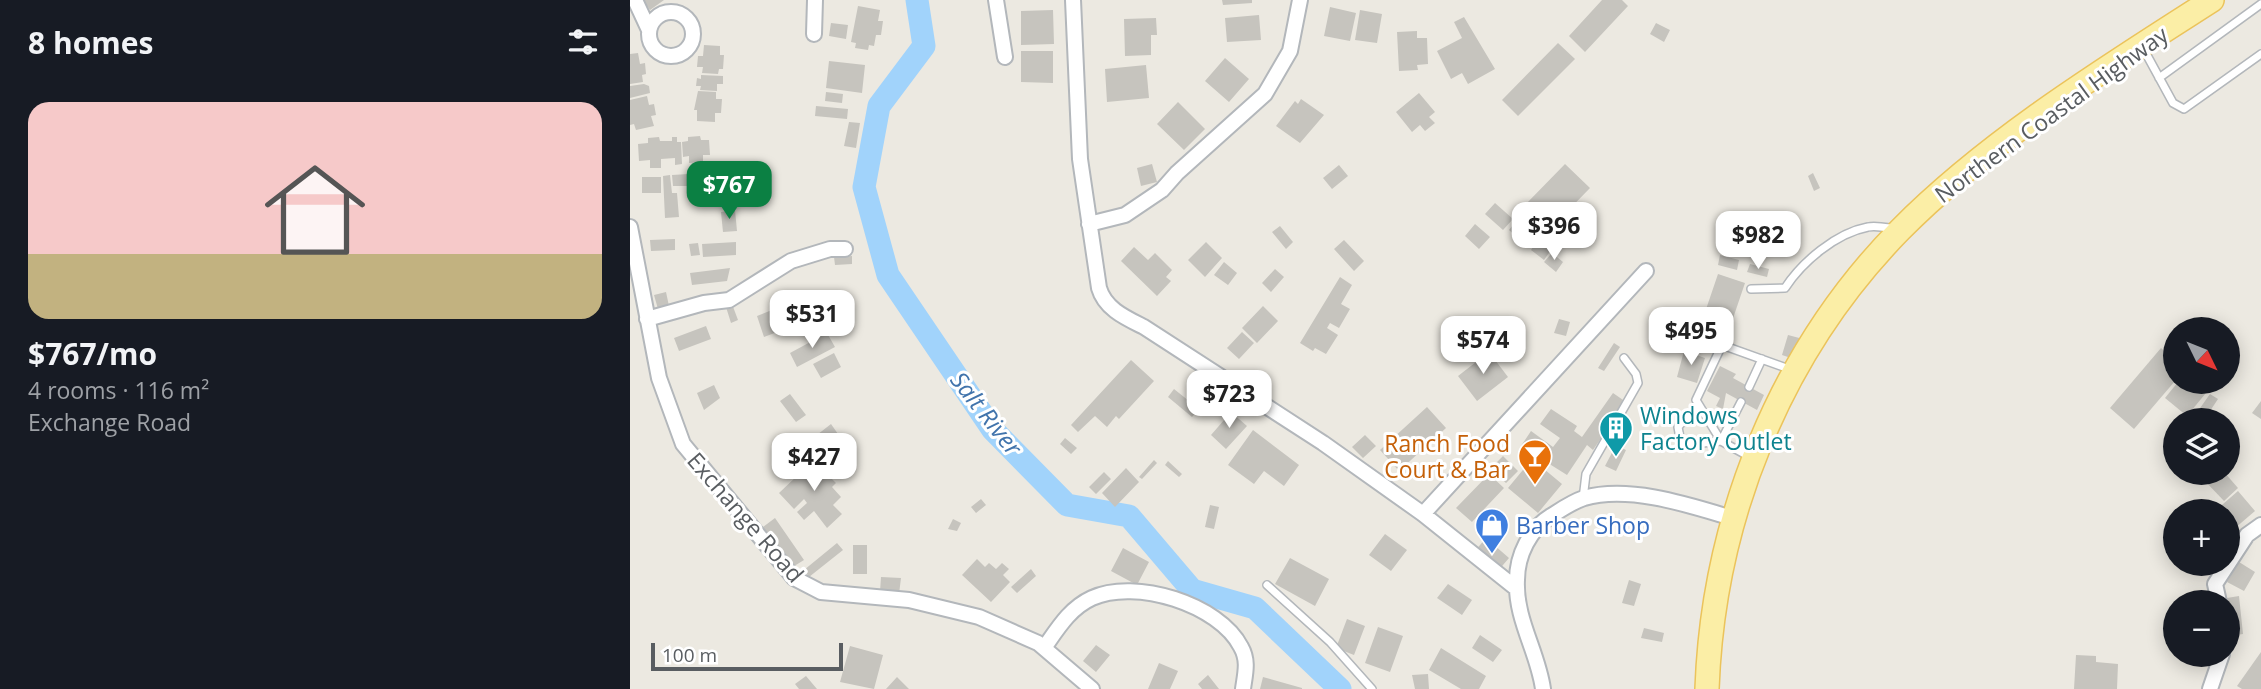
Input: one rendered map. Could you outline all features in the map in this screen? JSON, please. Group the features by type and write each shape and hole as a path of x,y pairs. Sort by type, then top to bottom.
{"main road":[{"name":"Northern Coastal Highway","path":"1707,689 1715,600 1732,518 1753,458 1796,371 1835,310 1900,230 1956,178 2142,46 2212,0"}],"street":[{"path":"814,34 815,0"},
{"path":"996,0 1005,57"},
{"path":"1073,0 1080,159 1099,288 1107,304 1323,443 1423,514 1517,589"},
{"path":"1088,224 1125,215 1162,190 1177,173 1265,94 1290,51 1300,0"},
{"path":"638,5 660,15"},
{"path":"638,5 651,42 664,54 681,53 690,44 693,32 684,16 671,12 660,15 649,30"},
{"name":"Exchange Road","path":"630,227 659,378 683,444 794,578 821,592 909,600 979,617 1044,648 1092,689"},
{"path":"647,319 704,303 729,300 792,261 830,249 845,249"},
{"path":"1423,514 1646,271"},
{"path":"1543,689 1522,623 1517,589 1520,561 1532,532 1542,522 1583,499 1605,495 1638,497 1701,508 1732,518"},
{"path":"2216,590 2215,584 2247,535 2261,524"},
{"path":"1044,648 1075,608 1094,597 1121,591 1162,595 1185,602 1227,629 1241,646 1247,664 1243,689"},
{"path":"2210,689 2218,667"}],"lane":[{"path":"2159,78 2261,4"},
{"path":"2142,46 2173,103 2184,109 2261,54"},
{"path":"1751,289 1785,288 1798,268 1812,257 1870,226 1900,230"},
{"path":"1708,340 1796,371"},
{"path":"1722,345 1698,394 1698,405 1721,440 1753,458"},
{"path":"1583,499 1586,474 1637,383 1636,374 1624,358"},
{"path":"1749,387 1762,359"},
{"path":"1721,440 1741,402"},
{"path":"1698,405 1678,427 1680,438 1694,444 1721,440"},
{"path":"1267,585 1330,642 1372,689"}],"building":[{"path":"643,0 664,0 650,10"},
{"path":"1222,0 1252,0 1252,3 1223,5"},
{"path":"1602,0 1622,0 1628,6 1585,52 1569,36"},
{"path":"858,6 880,10 878,21 883,21 881,35 876,35 874,46 869,45 868,50 855,48 856,43 851,42"},
{"path":"1330,7 1356,13 1350,41 1324,36"},
{"path":"1053,10 1054,44 1021,45 1021,11"},
{"path":"1360,10 1382,14 1377,43 1355,40"},
{"path":"1259,15 1261,40 1227,42 1225,18"},
{"path":"1464,17 1495,69 1468,84 1462,73 1451,79 1437,51 1462,38 1454,22"},
{"path":"1156,18 1157,35 1151,35 1151,55 1125,56 1124,19"},
{"path":"831,23 848,25 846,39 829,36"},
{"path":"1656,23 1670,30 1664,42 1650,34"},
{"path":"1417,31 1417,38 1427,38 1428,64 1417,65 1418,70 1399,71 1397,32"},
{"path":"1558,43 1575,59 1518,116 1502,100"},
{"path":"704,45 720,46 720,55 724,55 723,69 719,69 718,74 702,73 703,67 697,67 698,56 703,56"},
{"path":"1021,51 1053,51 1053,83 1021,82"},
{"path":"638,53 640,64 645,63 646,74 642,75 643,82 630,84 630,54"},
{"path":"1225,58 1249,79 1229,102 1205,81"},
{"path":"829,61 865,65 862,93 826,88"},
{"path":"1146,65 1149,98 1107,102 1105,69"},
{"path":"701,75 723,76 723,84 717,84 717,91 700,90 701,86 696,86 697,78 701,79"},
{"path":"630,86 649,86 650,93 630,98"},
{"path":"698,91 716,92 716,99 722,99 721,113 715,113 715,122 697,121 697,110 694,110"},
{"path":"826,92 843,94 842,103 825,101"},
{"path":"1419,93 1435,112 1429,117 1435,123 1425,131 1420,125 1412,132 1396,112"},
{"path":"647,96 649,105 654,104 656,115 651,116 654,126 636,130 634,124 630,125 630,100"},
{"path":"1301,99 1324,115 1300,143 1276,126 1295,101 1298,104"},
{"path":"1178,102 1205,129 1184,150 1157,124"},
{"path":"816,106 848,109 847,119 815,116"},
{"path":"849,122 860,123 856,148 844,146"},
{"path":"700,136 701,140 709,140 710,155 703,155 703,162 689,163 689,156 683,157 682,142 688,141 688,137"},
{"path":"659,137 660,141 672,141 672,137 677,137 677,142 681,142 682,164 675,165 675,158 661,159 661,168 650,168 650,160 639,161 638,144 648,143 648,138"},
{"path":"1152,164 1157,182 1141,186 1137,168"},
{"path":"1565,164 1590,188 1550,229 1525,205"},
{"path":"1339,165 1348,176 1332,189 1323,178"},
{"path":"1813,173 1820,188 1814,191 1808,176"},
{"path":"688,174 688,186 673,186 672,175"},
{"path":"670,175 672,193 677,193 679,217 665,218 663,176"},
{"path":"711,175 722,175 722,204 710,204"},
{"path":"642,177 661,177 661,193 642,193"},
{"path":"1495,203 1513,219 1503,230 1485,214"},
{"path":"735,210 737,231 723,232 721,212"},
{"path":"1517,220 1533,234 1525,244 1509,230"},
{"path":"1475,224 1490,237 1479,249 1465,236"},
{"path":"1280,226 1293,242 1286,249 1272,232"},
{"path":"675,239 675,250 651,251 650,240"},
{"path":"1344,240 1364,261 1354,271 1334,249"},
{"path":"1538,240 1551,250 1544,260 1531,250"},
{"path":"736,242 736,255 703,257 702,244"},
{"path":"1206,242 1222,258 1205,277 1188,260"},
{"path":"698,243 700,255 691,256 689,244"},
{"path":"1134,247 1148,260 1155,253 1172,270 1166,277 1171,281 1157,296 1121,261"},
{"path":"1552,253 1563,262 1556,272 1544,262"},
{"path":"1720,255 1739,260 1737,270 1718,265"},
{"path":"852,256 852,264 835,265 834,257"},
{"path":"1224,262 1237,273 1228,285 1214,275"},
{"path":"1750,264 1769,269 1767,277 1747,272"},
{"path":"730,268 727,281 692,285 690,273"},
{"path":"1275,269 1284,277 1271,292 1262,283"},
{"path":"1718,274 1745,283 1728,333 1701,324"},
{"path":"1340,277 1352,285 1341,304 1350,309 1339,328 1330,323 1327,328 1338,335 1326,354 1315,348 1313,351 1300,343"},
{"path":"666,292 669,306 658,309 654,295"},
{"path":"732,304 738,320 731,323 726,307"},
{"path":"1263,306 1278,321 1257,343 1242,328"},
{"path":"777,308 785,329 764,337 757,316"},
{"path":"1559,319 1570,322 1566,336 1554,333"},
{"path":"706,326 711,339 679,351 674,338"},
{"path":"1242,332 1254,343 1239,359 1227,348"},
{"path":"827,333 835,347 797,367 790,353"},
{"path":"1788,335 1803,339 1801,347 1795,345 1791,358 1782,355"},
{"path":"1614,343 1620,347 1604,371 1598,368"},
{"path":"2161,348 2164,394 2134,429 2110,408"},
{"path":"1684,351 1705,358 1697,383 1677,377"},
{"path":"1489,352 1508,377 1477,401 1458,376"},
{"path":"834,353 841,367 821,378 813,364"},
{"path":"1131,360 1154,381 1119,419 1116,416 1107,427 1095,416 1078,432 1071,425"},
{"path":"1720,366 1736,374 1733,378 1764,395 1757,410 1726,393 1723,409 1716,406 1720,398 1707,391"},
{"path":"714,385 720,398 704,410 697,393"},
{"path":"1174,389 1199,409 1192,417 1168,397"},
{"path":"1613,393 1626,402 1593,450 1587,445 1567,475 1521,446 1531,431 1553,447 1560,438 1540,424 1551,409 1577,426 1574,431 1582,437"},
{"path":"790,394 806,415 796,422 780,401"},
{"path":"2168,394 2205,394 2194,408 2177,408 2165,398"},
{"path":"2210,394 2218,399 2212,408 2200,408"},
{"path":"2261,401 2261,419 2252,413"},
{"path":"1427,407 1446,428 1399,471 1380,450"},
{"path":"1231,412 1247,426 1226,449 1211,435"},
{"path":"831,424 838,434 831,440 836,445 827,453 819,448 812,454 804,445"},
{"path":"1253,430 1299,465 1284,486 1264,471 1254,484 1228,465"},
{"path":"1365,435 1376,446 1363,458 1352,447"},
{"path":"1065,438 1077,448 1071,454 1060,444"},
{"name":"Windows Factory Outlet","path":"1616,445 1626,450 1616,471 1605,466"},
{"path":"1503,456 1518,471 1506,483 1491,468"},
{"path":"817,457 832,473 825,479 830,477 836,483 832,487 841,497 833,505 842,514 827,528 814,511 804,520 797,512 807,503 804,499 794,509 779,493"},
{"name":"Ranch Food Court & Bar","path":"1532,459 1562,484 1538,513 1508,488"},
{"path":"1154,460 1157,463 1142,479 1139,477"},
{"path":"1168,461 1182,474 1179,477 1165,465"},
{"path":"1126,468 1139,482 1115,507 1102,493"},
{"path":"1104,472 1111,479 1096,494 1089,487"},
{"path":"1489,474 1504,488 1472,522 1456,508"},
{"path":"2209,485 2235,485 2238,488 2226,499 2222,499"},
{"path":"2238,491 2255,511 2240,524 2240,499 2229,499"},
{"path":"981,499 986,505 976,513 971,507"},
{"path":"1210,505 1219,507 1214,529 1205,527"},
{"path":"775,518 804,560 791,568 763,527"},
{"path":"953,519 961,523 957,531 948,529"},
{"path":"1385,534 1407,550 1391,571 1369,555"},
{"name":"Barber Shop","path":"1486,538 1509,558 1497,572 1474,552"},
{"path":"837,543 843,550 809,577 804,570"},
{"path":"853,545 867,545 867,574 853,574"},
{"path":"1123,548 1149,562 1137,585 1111,571"},
{"path":"1290,558 1329,579 1315,606 1275,584"},
{"path":"977,559 985,567 989,563 996,569 1002,563 1009,569 1003,575 1010,582 991,602 962,575"},
{"path":"2240,563 2255,572 2244,591 2227,582 2231,576 2240,576"},
{"path":"1031,569 1036,576 1017,593 1011,587"},
{"path":"881,577 901,578 899,594 880,592"},
{"path":"1629,580 1641,584 1634,606 1622,603"},
{"path":"1448,584 1472,600 1462,615 1437,598"},
{"path":"2240,606 2243,634 2240,634"},
{"path":"1347,619 1365,626 1354,655 1336,648"},
{"path":"1378,627 1403,636 1390,672 1365,663"},
{"path":"1644,628 1664,633 1662,642 1641,638"},
{"path":"1480,635 1502,650 1493,662 1472,648"},
{"path":"1096,645 1110,655 1096,672 1083,661"},
{"path":"850,646 883,655 874,689 840,682"},
{"path":"1441,648 1486,676 1479,689 1461,689 1429,670"},
{"path":"2261,652 2261,689 2242,689 2237,686"},
{"path":"2076,655 2096,656 2096,662 2118,664 2117,689 2074,689"},
{"path":"1159,663 1178,671 1170,689 1148,689"},
{"path":"1428,674 1429,689 1415,689 1412,675"},
{"path":"1208,675 1219,689 1202,689 1198,684"},
{"path":"806,676 817,689 799,689 795,684"},
{"path":"897,677 909,689 886,689"},
{"path":"1263,677 1302,688 1302,689 1260,689"}],"waterway":[{"name":"Salt River","path":"917,0 924,46 879,106 864,187 888,275 993,430 1067,505 1129,516 1192,590 1255,608 1340,689"}],"place":[{"name":"Windows Factory Outlet","path":"1616,458"},
{"name":"Ranch Food Court & Bar","path":"1535,486"},
{"name":"Barber Shop","path":"1492,555"}]}
